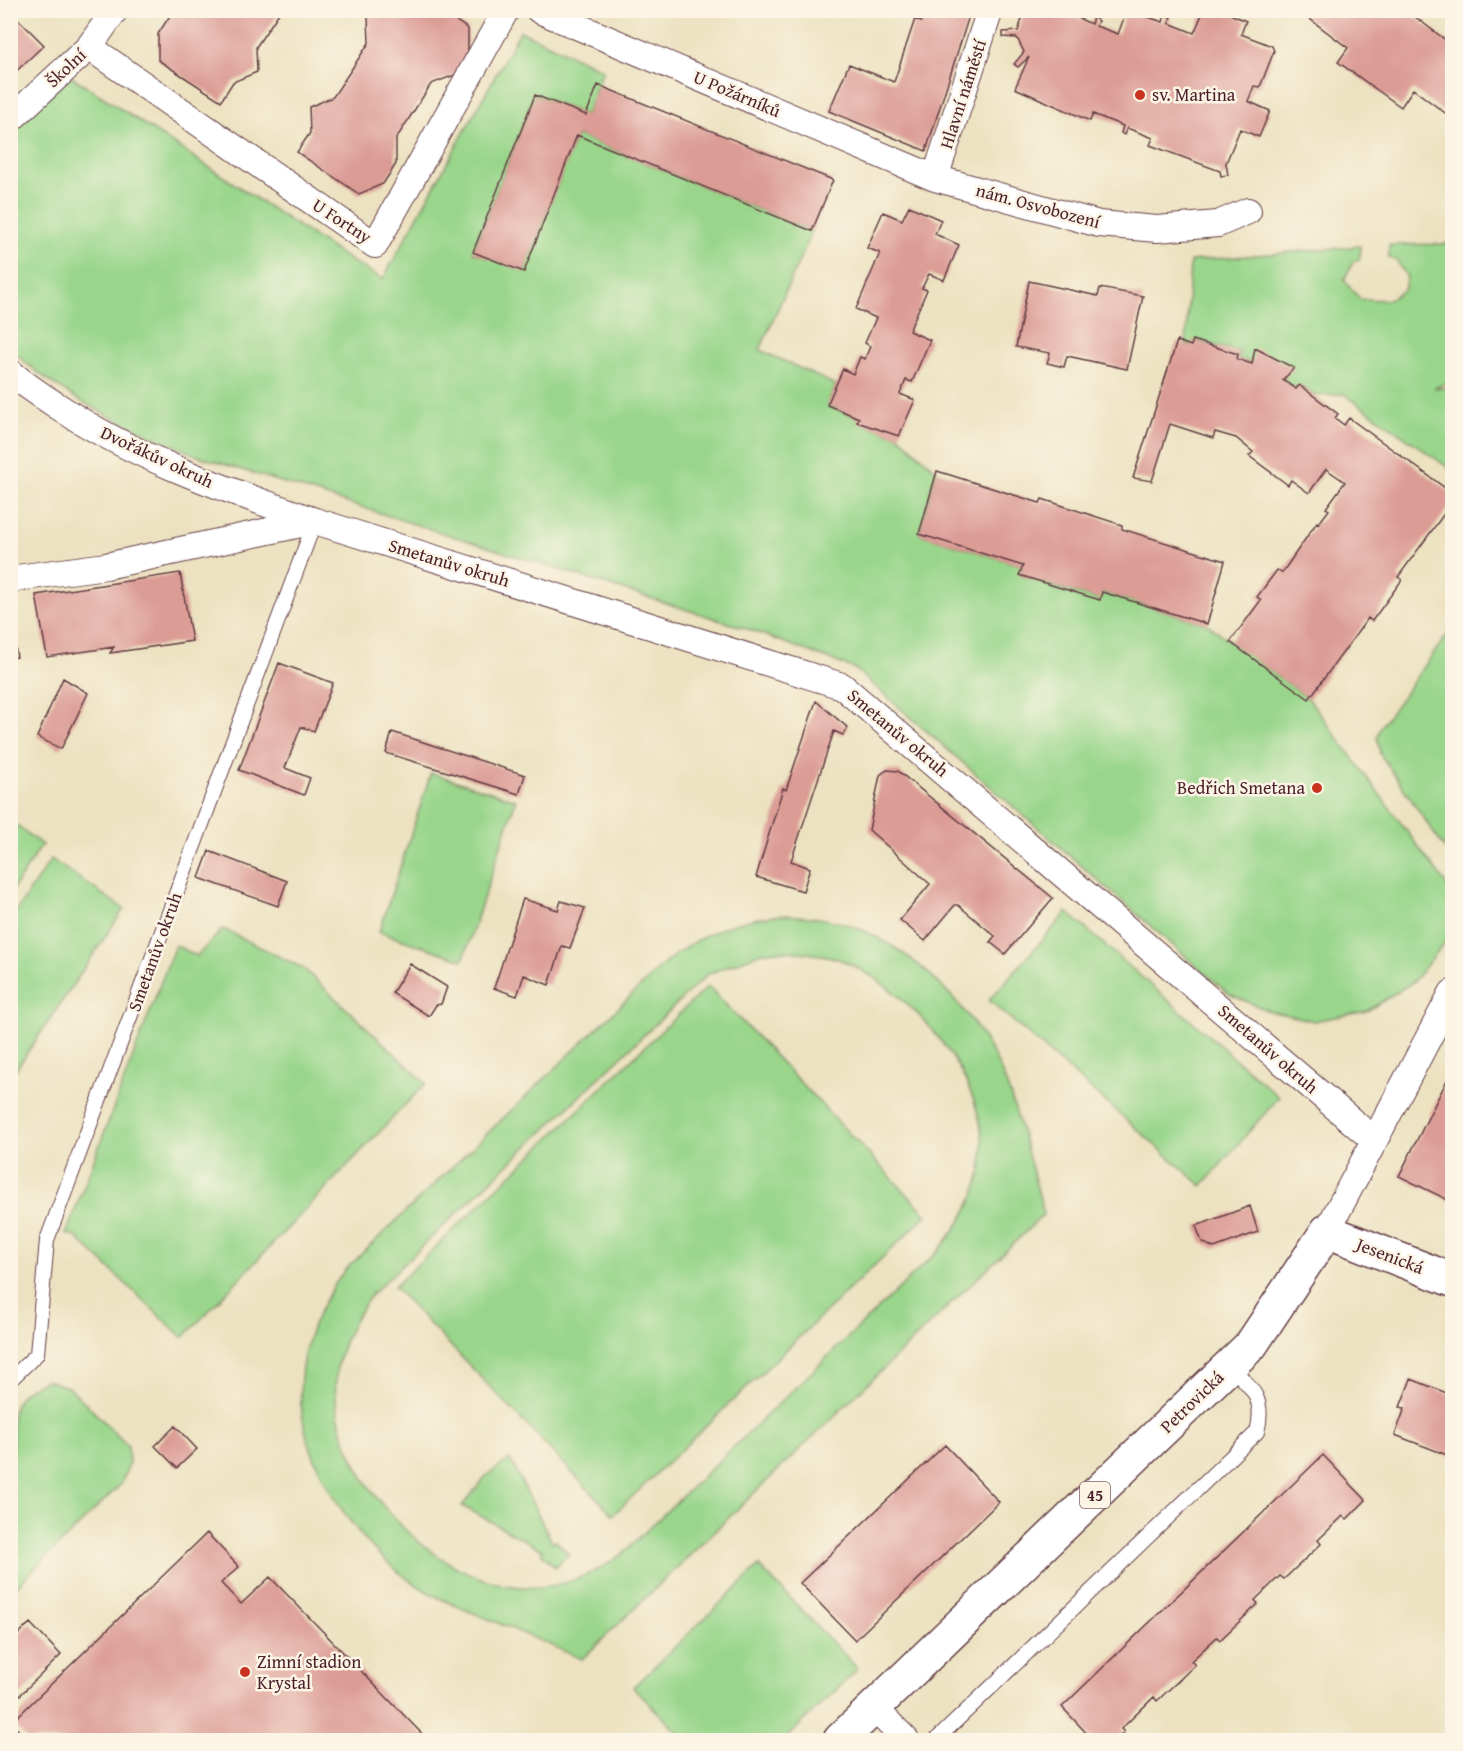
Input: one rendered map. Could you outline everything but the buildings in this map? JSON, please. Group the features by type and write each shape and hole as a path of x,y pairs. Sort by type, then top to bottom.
{"main road":[{"name":"Jesenická","path":"1328,1231 1452,1280"},
{"name":"Petrovická","path":"840,1740 1251,1345 1328,1231"}],"street":[{"name":"Školní","path":"10,120 89,47 115,10"},
{"name":"U Fortny","path":"89,47 375,245 506,10"},
{"name":"U Požárníků","path":"538,10 935,178"},
{"name":"Hlavní náměstí","path":"935,178 990,10"},
{"name":"nám. Osvobození","path":"935,178 1099,224 1157,229 1218,224 1248,211"},
{"name":"Dvořákův okruh","path":"10,372 75,418 130,449 242,495 315,521"},
{"name":"Smetanův okruh","path":"10,579 106,566 315,521 842,686 1374,1140"},
{"name":"Petrovická","path":"1328,1231 1452,993"},
{"path":"874,1708 906,1740"}],"lane":[{"name":"Smetanův okruh","path":"10,1380 37,1354 47,1240 315,521"},
{"path":"936,1740 1257,1432 1261,1418 1260,1402 1251,1387 1230,1366"}],"green space":[{"path":"520,31 603,70 586,115 535,95 473,252 524,271 577,135 812,231 760,350 836,385 827,405 859,418 858,422 899,436 937,471 919,534 1023,566 1019,575 1099,600 1102,592 1207,624 1309,699 1449,888 1452,900 1452,934 1413,982 1367,1011 1314,1021 1269,1011 1229,994 855,669 748,629 198,456 75,398 31,367 11,349 10,131 71,76 354,263 383,279"},
{"path":"1452,244 1452,381 1434,388 1452,388 1452,470 1344,394 1315,396 1300,385 1296,389 1253,363 1237,359 1240,352 1195,340 1191,346 1186,343 1190,261 1360,246 1360,259 1353,262 1344,280 1360,299 1388,300 1404,290 1407,277 1397,261 1389,258 1389,245"},
{"path":"1452,628 1452,837 1444,848 1380,754 1377,737 1381,726"},
{"path":"431,773 516,800 463,960 379,932"},
{"path":"11,821 42,845 11,892"},
{"path":"51,859 124,909 11,1077 11,919"},
{"path":"1067,912 1279,1097 1202,1186 989,1000"},
{"path":"770,916 816,918 844,923 862,930 908,957 949,993 967,1014 996,1059 1012,1099 1044,1214 582,1659 440,1598 410,1581 375,1550 337,1502 320,1472 309,1443 302,1413 300,1385 304,1356 313,1327 326,1299 345,1270 665,963 692,943 721,928","holes":["786,951 818,954 841,960 875,979 927,1024 949,1052 966,1083 978,1114 983,1147 979,1179 963,1217 939,1250 611,1562 575,1580 535,1587 521,1587 486,1580 452,1564 419,1542 390,1514 366,1482 348,1448 338,1412 336,1376 340,1353 353,1322 372,1294 708,974 763,952"]},
{"path":"223,929 303,968 426,1083 183,1338 76,1237 66,1234 175,945 197,956"},
{"path":"708,986 927,1215 613,1515 394,1287"},
{"path":"47,1380 70,1388 128,1446 129,1464 121,1484 11,1592 10,1462 13,1460 13,1412 22,1394"},
{"path":"510,1459 552,1542 555,1540 569,1554 555,1567 541,1553 543,1550 462,1506 485,1477"},
{"path":"759,1566 858,1669 784,1740 685,1740 633,1687"}],"place":[{"name":"sv. Martina","path":"1140,95"},
{"name":"Bedřich Smetana","path":"1317,788"},
{"name":"Zimní stadion Krystal","path":"245,1672"}]}
